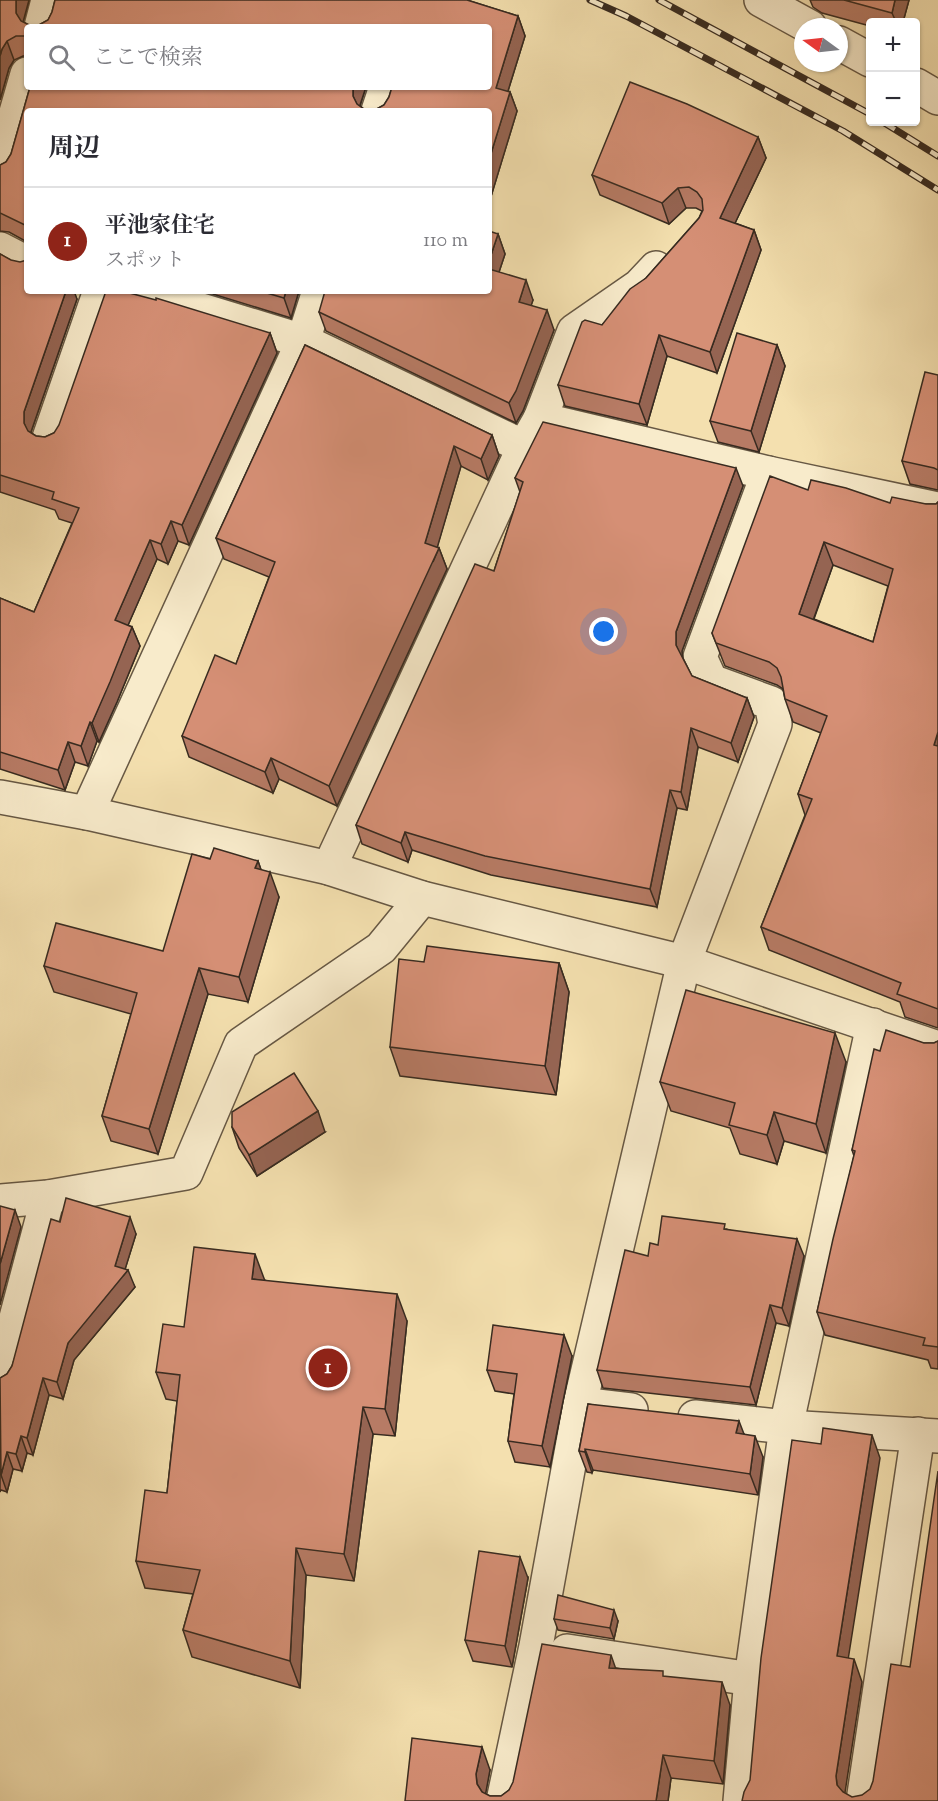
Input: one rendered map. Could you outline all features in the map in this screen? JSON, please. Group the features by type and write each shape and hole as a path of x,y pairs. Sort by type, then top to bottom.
{"street":[{"path":"42,24 48,0"},
{"path":"762,0 794,18"},
{"path":"848,48 866,58"},
{"path":"0,168 24,84"},
{"path":"920,89 938,98"},
{"path":"379,108 385,90"},
{"path":"329,868 524,447 540,419 574,331 639,286 677,243"},
{"path":"0,249 24,261"},
{"path":"49,438 99,294"},
{"path":"149,294 303,340 524,447"},
{"path":"87,813 303,340 318,294"},
{"path":"540,419 768,473 938,509"},
{"path":"503,1801 536,1646 580,1404 684,962 775,724 771,703 711,681 700,657 768,473"},
{"path":"0,797 87,813 329,868 422,898 684,962 938,1048"},
{"path":"0,1201 48,1197 186,1173 241,1044 381,948 422,898"},
{"path":"740,1801 751,1679 786,1427 873,1025"},
{"path":"0,1378 48,1197"},
{"path":"580,1404 786,1427 928,1435 863,1801"},
{"path":"536,1646 751,1679"}],"building":[{"path":"0,0 16,0 16,13 21,21 27,24 24,24 24,36 16,36 7,41 0,56"},
{"path":"55,0 467,0 518,16 496,88 510,92 492,150 492,108 379,108 384,105 391,90 492,90 492,24 41,24 48,20"},
{"path":"844,0 895,0 892,13"},
{"path":"630,82 687,104 758,137 720,218 754,230 710,352 659,335 639,404 558,385 582,322 585,320 602,325 630,289 646,278 699,218 703,210 702,199 689,187 678,188 662,203 592,175"},
{"path":"29,90 353,90 357,104 363,108 24,108"},
{"path":"24,108 24,225 0,213 0,165 6,162 11,154"},
{"path":"492,232 498,234 492,252"},
{"path":"0,254 11,260 24,261 24,294 65,294 24,412 24,423 28,431 36,436 45,437 54,433 59,425 105,294 133,294 156,300 156,298 270,333 182,525 171,521 161,544 150,540 115,620 132,627 110,682 81,746 68,742 58,770 0,752 0,598 34,612 79,508 52,499 54,492 0,475"},
{"path":"492,270 526,280 519,302 547,310 516,391 509,403 319,312 324,294 492,294"},
{"path":"270,294 285,294 284,298"},
{"path":"737,333 777,345 751,431 710,421"},
{"path":"305,345 492,435 481,459 454,446 425,543 439,548 329,786 271,758 265,772 182,736 215,655 236,664 275,562 216,538"},
{"path":"925,372 938,375 938,470 902,461"},
{"path":"543,422 736,468 676,632 676,645 692,676 747,698 731,743 691,728 681,792 670,790 650,889 485,856 405,832 401,843 356,825 475,564 494,571 523,482 515,478"},
{"path":"770,476 808,490 811,480 846,488 890,503 892,497 926,504 938,502 938,732 934,745 938,746 938,1009 897,994 901,983 761,927 812,799 798,794 827,716 785,699 777,668 769,662 716,643 712,633","holes":["824,542 893,569 873,642 799,614"]},
{"path":"214,848 258,861 255,868 270,872 239,977 199,968 149,1129 102,1116 137,993 44,966 56,923 163,951 192,854 210,859"},
{"path":"427,946 559,963 545,1066 390,1047 399,959 424,962"},
{"path":"686,990 835,1033 816,1124 774,1112 767,1135 729,1125 735,1103 660,1082"},
{"path":"886,1030 924,1043 938,1041 938,1347 923,1345 925,1338 817,1312 855,1151 852,1150 874,1049 880,1051"},
{"path":"294,1073 318,1111 249,1155 232,1127 232,1112"},
{"path":"66,1198 130,1217 115,1266 128,1270 68,1343 57,1382 43,1378 27,1438 21,1436 16,1454 7,1452 1,1475 0,1378 7,1374 12,1366 51,1219 60,1222"},
{"path":"0,1206 15,1210 0,1264"},
{"path":"662,1216 725,1224 724,1229 797,1239 782,1308 770,1305 750,1387 597,1370 625,1250 648,1256 650,1243 658,1245"},
{"path":"194,1247 255,1254 252,1279 397,1294 385,1409 363,1407 344,1554 296,1548 290,1661 183,1630 200,1570 136,1561 145,1490 167,1493 180,1375 156,1372 163,1324 184,1327"},
{"path":"493,1325 564,1335 542,1446 508,1441 517,1374 487,1370"},
{"path":"588,1404 739,1421 736,1433 755,1436 750,1474 585,1449 585,1452 579,1451"},
{"path":"823,1428 872,1435 837,1656 854,1659 836,1776 837,1785 852,1797 862,1795 870,1789 873,1781 891,1664 910,1667 938,1471 938,1801 742,1801 750,1780 761,1658 792,1440 821,1444"},
{"path":"479,1551 520,1557 505,1646 465,1640"},
{"path":"558,1595 614,1610 610,1628 554,1619"},
{"path":"542,1644 611,1655 609,1668 663,1671 663,1676 722,1682 714,1761 663,1755 656,1801 405,1801 412,1738 482,1747 476,1774 477,1784 482,1792 490,1796 501,1796 509,1790 513,1782"}],"railway":[{"path":"590,0 626,16 843,131 938,190"},
{"path":"659,0 866,112"},
{"path":"889,126 938,156"}],"place":[{"name":"平池家住宅","path":"328,1368"}]}
